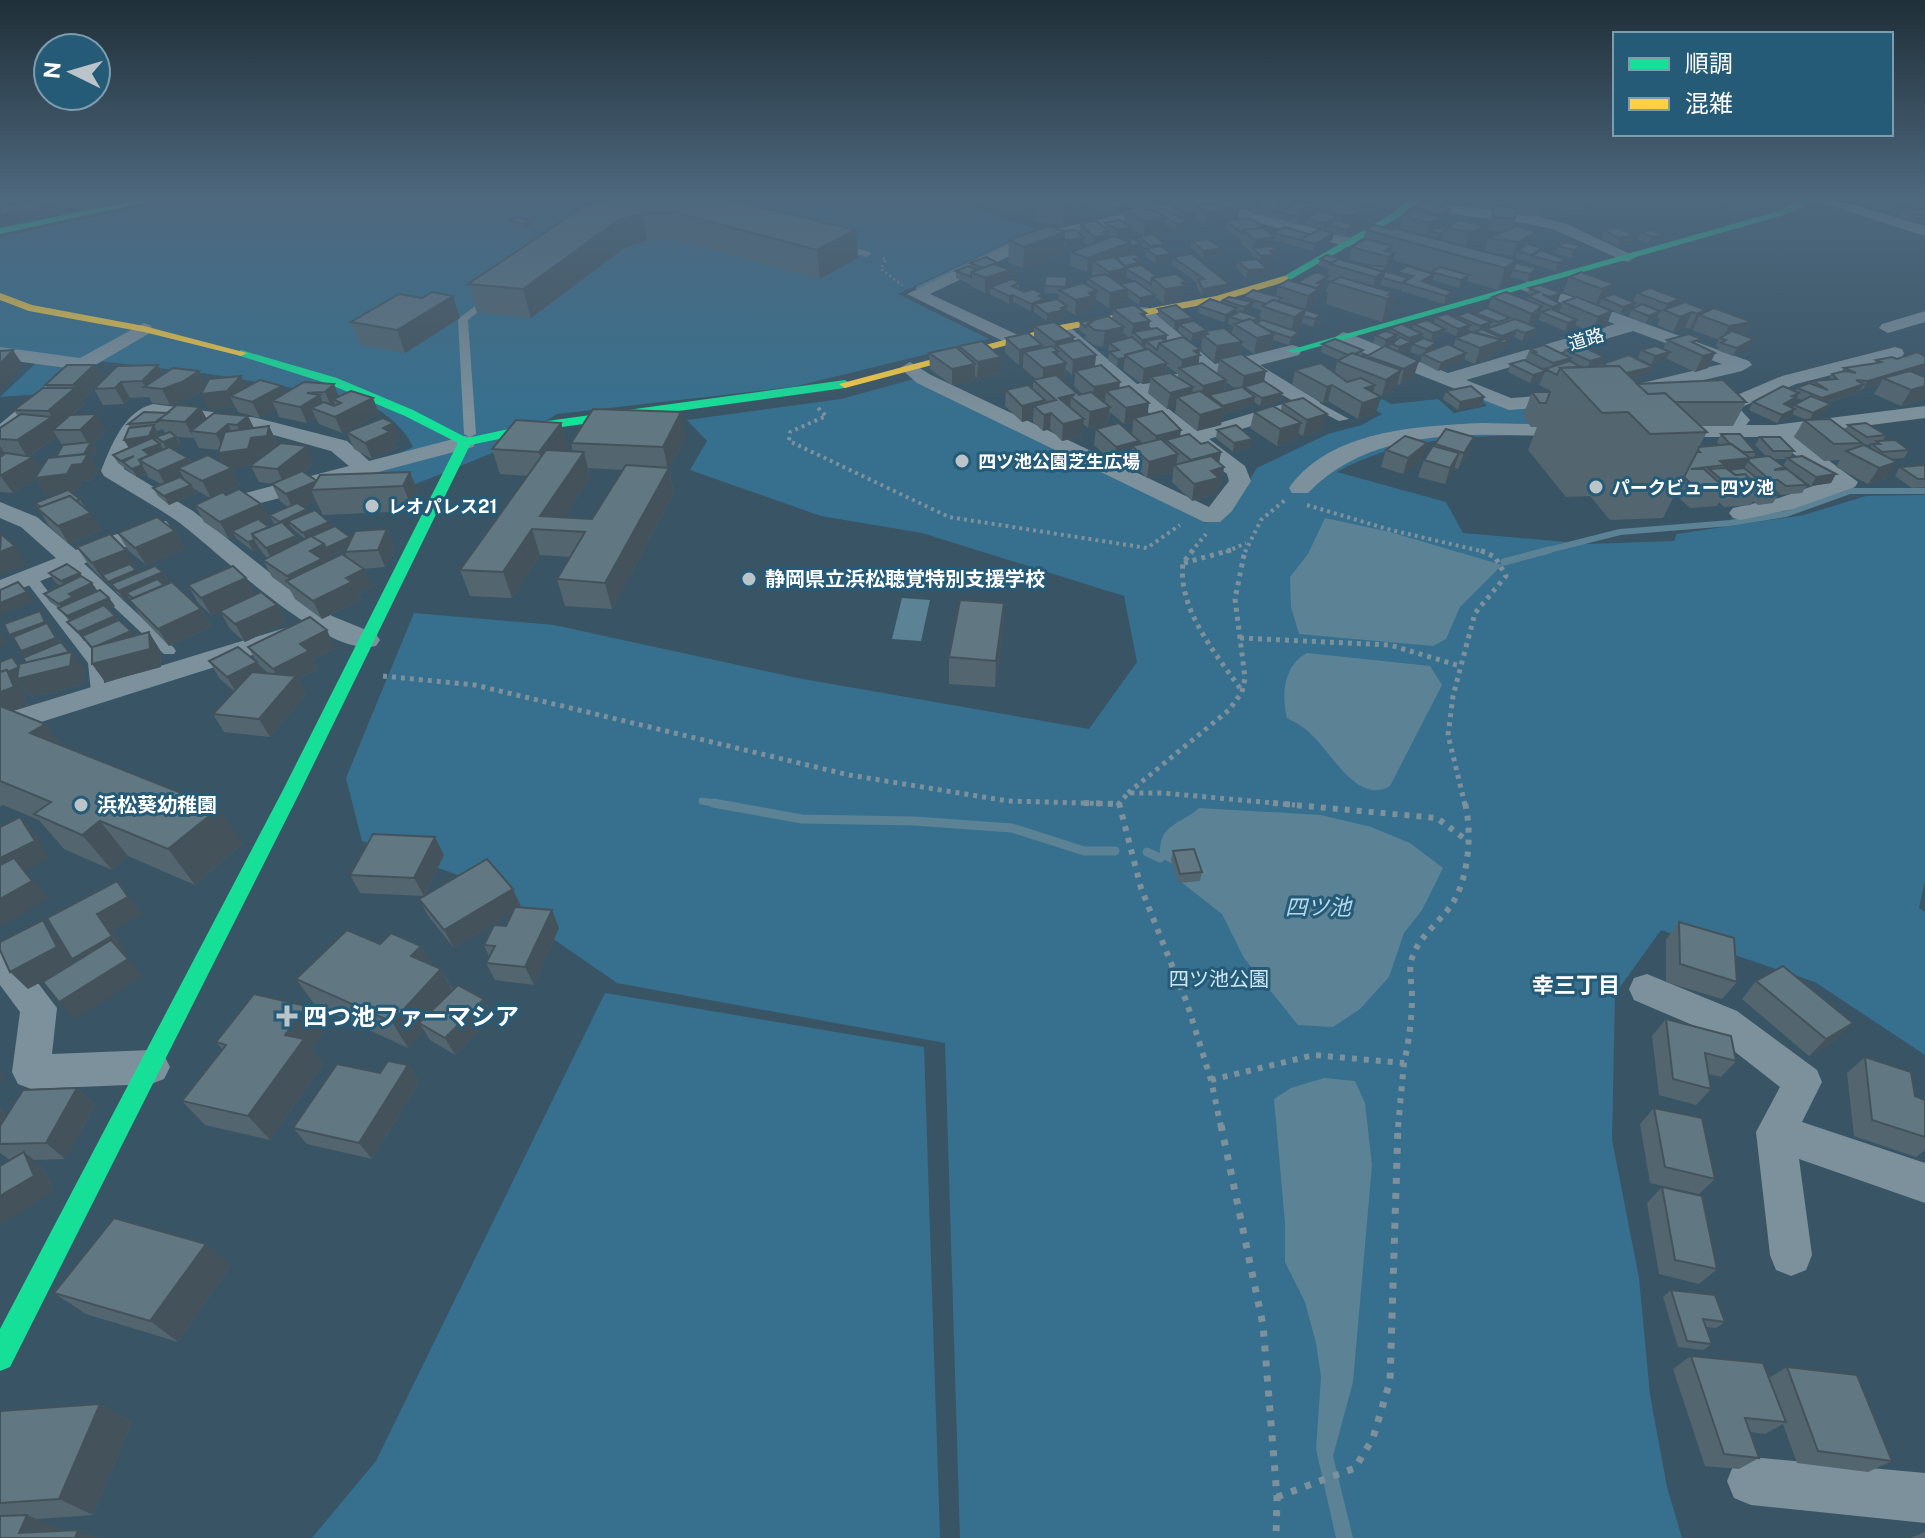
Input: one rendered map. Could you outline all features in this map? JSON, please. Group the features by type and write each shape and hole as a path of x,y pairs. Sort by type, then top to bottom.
{"street":[{"path":"916,294 965,270"},
{"path":"0,589 185,516 467,438 855,382 1060,328 1218,299 1276,283 1300,270"},
{"path":"1133,391 1343,338 1527,278 1556,278 1584,270"},
{"name":"道路","path":"1527,278 1633,325"},
{"path":"916,294 1013,340"},
{"path":"0,296 29,308 144,329 333,381 467,438"},
{"path":"1143,312 1214,371"},
{"path":"1888,328 1925,316"},
{"path":"1615,394 1742,365 1633,325"},
{"name":"道路","path":"1448,379 1633,325"},
{"path":"910,368 924,379 1212,517 1224,506 1240,481 1237,471 1165,418 1060,328"},
{"path":"0,433 21,420 83,364 144,329"},
{"path":"1343,338 1509,404 1584,399"},
{"path":"0,353 83,364"},
{"path":"1741,513 1785,504 1847,482 1725,407 1789,380 1895,353"},
{"path":"1244,364 1310,402"},
{"path":"1081,380 1111,373"},
{"path":"978,405 1007,398"},
{"path":"1191,438 1310,402"},
{"path":"364,468 339,446 250,422 153,410 125,437 112,471 185,516 291,602 323,622 367,640"},
{"path":"1650,432 1764,431 1925,412"},
{"path":"1136,426 1165,418"},
{"path":"1294,493 1329,462 1362,447 1405,435 1470,431 1590,431"},
{"path":"0,1357 19,1280 151,1067 467,438"},
{"path":"1062,446 1091,438"},
{"path":"0,509 29,522 71,559"},
{"path":"0,725 323,622"},
{"path":"0,959 39,1008 31,1072 151,1067"},
{"path":"1647,989 1724,1022 1803,1082 1776,1132 1791,1255"},
{"path":"1776,1132 1925,1183"},
{"path":"1751,1481 1925,1498"}],"lane":[{"path":"467,438 463,319 499,290"},
{"path":"1310,402 1343,419"},
{"path":"71,559 169,651"},
{"path":"29,576 95,662 98,692"}],"path":[{"path":"882,270 916,294"},
{"path":"816,406 826,416 790,432 789,441 949,517 1147,548 1187,519"},
{"path":"350,673 475,685 849,775 1008,801 1118,804 1229,710 1242,692 1245,678 1235,599 1247,543 1261,520 1294,493 1324,512 1477,549 1495,557 1506,576 1475,613 1460,666 1448,735 1469,821 1465,865 1455,899 1414,952 1409,972 1412,994 1410,1035 1404,1063 1397,1137 1390,1381 1373,1438 1355,1468 1277,1497"},
{"path":"1212,517 1201,543 1183,563 1182,588 1212,646 1242,692"},
{"path":"1183,563 1219,556 1247,543"},
{"path":"1240,638 1390,645 1460,666"},
{"path":"1128,793 1163,793 1437,818 1465,839"},
{"path":"1118,804 1141,888 1187,1003 1211,1080 1263,1325 1277,1497 1276,1538"},
{"path":"1211,1080 1314,1055 1404,1063"}],"green space":[{"path":"0,270 949,270 898,294 989,339 793,387 557,414 497,451 416,484 334,495 350,476 413,447 390,418 359,399 209,374 82,359 39,394 0,397 38,361 0,358"},
{"name":"四ツ池公園","path":"918,378 1206,523 1207,514 1247,484 1257,468 1328,434 1362,425 1382,414 1367,405 1382,399 1391,404 1438,399 1454,413 1487,406 1478,396 1522,406 1551,435 1468,437 1414,444 1362,460 1337,472 1446,502 1463,533 1589,544 1674,541 1677,534 1804,515 1866,496 1925,495 1925,881 1919,908 1925,912 1925,1055 1815,982 1661,930 1615,994 1612,1140 1639,1278 1650,1395 1667,1487 1682,1538 960,1538 945,1043 617,983 464,877 362,841 346,778 414,613 554,625 797,678 1089,729 1137,662 1124,596 922,533 821,516 690,470 707,441 687,420 841,399"},
{"path":"605,993 924,1047 940,1538 312,1538 376,1461"}],"water":[{"path":"1325,518 1390,532 1502,565 1460,607 1446,639 1433,646 1299,634 1291,607 1290,577 1308,554"},
{"path":"902,598 930,600 921,641 892,639"},
{"path":"1307,653 1430,666 1442,685 1390,786 1378,790 1357,784 1310,733 1287,718 1284,699 1286,681 1293,665"},
{"name":"四ツ池","path":"1199,808 1321,815 1371,827 1410,843 1443,868 1422,910 1404,933 1389,977 1360,1009 1333,1027 1298,1025 1244,958 1222,914 1181,882 1174,864 1160,858 1162,838 1166,832"},
{"path":"1324,1078 1355,1081 1365,1103 1372,1165 1353,1382 1333,1456 1353,1538 1336,1538 1316,1449 1321,1377 1305,1302 1285,1262 1285,1223 1274,1099 1291,1088"}],"building":[{"path":"489,270 550,270 523,289 468,284"},
{"path":"977,270 1011,270 985,278 971,272"},
{"path":"977,270 971,272 971,277 956,271"},
{"path":"1128,270 1148,270 1158,277 1152,278 1151,284"},
{"path":"1191,270 1211,270 1229,284 1203,289 1198,280 1204,279"},
{"path":"1350,270 1384,272 1375,277"},
{"path":"1420,270 1434,274 1422,281 1452,292 1446,296 1403,283 1413,276 1397,272"},
{"path":"1450,270 1469,275 1461,280 1432,272"},
{"path":"1513,270 1535,270 1530,274"},
{"path":"1385,271 1409,278 1401,283 1383,278 1384,272 1378,276"},
{"path":"1316,272 1328,276 1317,283 1323,284 1316,288 1297,282"},
{"path":"1581,272 1614,284 1602,289 1569,277"},
{"path":"1105,274 1128,289 1110,293 1087,278"},
{"path":"1176,274 1187,282 1182,283 1186,286 1165,289 1152,278"},
{"path":"1046,276 1067,277 1066,287 1044,286"},
{"path":"1340,277 1392,292 1388,295 1392,296 1388,299 1331,282"},
{"path":"1012,279 1019,283 1012,286 1024,292 1033,289 1043,294 1039,296 1044,299 1031,304 990,287"},
{"path":"1288,280 1319,289 1308,296 1278,286"},
{"path":"1135,281 1155,295 1140,298 1120,284"},
{"path":"1083,283 1097,291 1089,293 1093,296 1076,300 1059,290"},
{"path":"1540,285 1561,293 1550,297 1542,294 1561,304 1552,307 1528,296 1539,292 1529,288"},
{"path":"1650,288 1680,299 1667,304 1637,293"},
{"path":"1253,290 1282,298 1266,304 1243,297"},
{"path":"432,292 453,296 397,330 351,322 399,294 422,298"},
{"path":"1506,292 1542,306 1532,314 1492,297"},
{"path":"1614,294 1635,303 1623,307 1602,298"},
{"path":"1229,297 1253,302 1244,307 1223,300"},
{"path":"1577,297 1612,311 1598,317 1563,302"},
{"path":"1057,299 1067,306 1061,308 1064,310 1047,314 1034,304"},
{"path":"1210,299 1237,308 1226,315 1199,306"},
{"path":"1273,300 1305,310 1294,317 1262,306"},
{"path":"1685,302 1706,310 1680,317 1664,310"},
{"path":"1287,304 1321,315 1315,319 1303,316 1305,310"},
{"path":"1642,304 1660,311 1649,316 1631,309"},
{"path":"1134,305 1146,313 1141,314 1150,321 1133,324 1113,309"},
{"path":"1176,305 1193,318 1175,321 1158,309"},
{"path":"1487,308 1510,318 1498,322 1475,313"},
{"path":"1714,308 1752,322 1729,326 1699,315"},
{"path":"1551,309 1577,320 1568,323 1541,312"},
{"path":"1240,311 1259,318 1243,321 1230,317"},
{"path":"1468,312 1491,322 1480,326 1457,316"},
{"path":"1447,314 1470,325 1458,329 1435,317"},
{"path":"1108,316 1124,327 1105,331 1095,330 1087,324 1090,321"},
{"path":"1250,319 1274,334 1257,338 1234,324"},
{"path":"1515,319 1538,328 1525,333 1517,330 1502,336 1486,329"},
{"path":"1262,320 1299,332 1291,338 1256,323"},
{"path":"1427,320 1445,329 1433,333 1414,324"},
{"path":"1194,321 1207,330 1193,334 1179,324"},
{"path":"1054,322 1074,337 1055,342 1034,326"},
{"path":"1402,324 1422,334 1409,338 1390,328"},
{"path":"1157,328 1167,335 1142,340 1133,332"},
{"path":"1224,328 1242,342 1217,346 1203,335 1208,334 1205,331"},
{"path":"1482,329 1509,341 1500,344 1502,340 1474,332"},
{"path":"1386,331 1397,335 1386,340 1375,335"},
{"path":"1732,331 1754,339 1737,348 1721,343 1726,340 1720,338"},
{"path":"1471,332 1502,340 1480,348 1456,338"},
{"path":"1028,333 1042,345 1019,350 1006,338"},
{"path":"1689,334 1702,339 1692,342 1715,353 1703,356 1667,340"},
{"path":"1132,337 1146,349 1118,359 1109,352 1119,350 1109,343"},
{"path":"1183,337 1200,349 1194,351 1200,355 1182,360 1159,343"},
{"path":"1400,337 1412,342 1399,347 1392,344"},
{"path":"1161,338 1167,341 1159,343 1157,350 1146,341"},
{"path":"1423,338 1436,343 1426,349 1412,344"},
{"path":"1335,339 1363,350 1348,355 1322,344"},
{"path":"1079,340 1096,355 1073,360 1056,345"},
{"path":"982,341 1001,357 978,362 959,346"},
{"path":"1448,344 1466,353 1441,363 1422,354"},
{"path":"1544,345 1571,358 1553,363 1530,349"},
{"path":"1580,345 1604,357 1590,361 1566,350"},
{"path":"1052,346 1058,351 1053,352 1066,363 1043,368 1024,352"},
{"path":"1385,346 1419,361 1404,369 1367,356"},
{"path":"1656,346 1670,352 1655,356 1641,350"},
{"path":"956,347 975,364 952,369 929,353"},
{"path":"1148,349 1167,363 1144,369 1125,355"},
{"path":"13,350 0,364 0,351"},
{"path":"1917,352 1925,356 1925,364 1868,381 1856,380 1864,384 1822,398 1797,388 1809,383 1828,390 1813,381 1837,379 1832,374 1845,371 1856,373 1844,368 1877,363 1881,362 1876,360 1892,357 1897,359"},
{"path":"1352,353 1401,370 1386,380 1337,361"},
{"path":"1241,354 1266,371 1244,376 1219,359"},
{"path":"1629,355 1653,367 1626,373 1619,366 1602,364"},
{"path":"1524,360 1546,371 1533,375 1510,364"},
{"path":"1570,361 1581,367 1560,368 1557,375 1545,369"},
{"path":"1202,363 1226,380 1203,386 1179,368"},
{"path":"1321,363 1347,382 1361,378 1375,385 1365,388 1381,397 1363,403 1332,385 1327,387 1295,370"},
{"path":"67,365 94,365 73,385 45,385"},
{"path":"158,365 142,381 121,382 115,388 94,389 117,366"},
{"path":"1101,365 1120,382 1094,387 1075,371"},
{"path":"1619,366 1648,394 1665,393 1707,432 1650,434 1628,412 1602,413 1560,368"},
{"path":"173,368 199,371 182,382 162,389 144,387"},
{"path":"1910,371 1925,377 1925,386 1911,390 1883,378"},
{"path":"1170,373 1193,387 1170,393 1150,377"},
{"path":"1056,375 1079,395 1091,392 1110,407 1090,412 1071,397 1075,394 1059,398 1084,419 1063,424 1051,413 1044,415 1034,406 1056,400 1033,380"},
{"path":"241,376 227,391 201,394 209,379"},
{"path":"260,380 282,386 252,402 230,396"},
{"path":"1723,380 1746,402 1675,402 1665,393 1648,394 1637,384"},
{"path":"1264,381 1282,393 1262,398 1244,387"},
{"path":"304,382 334,384 325,392 307,393 320,395 300,407 272,401"},
{"path":"1028,385 1045,400 1022,406 1006,390"},
{"path":"1129,386 1149,403 1126,408 1106,391"},
{"path":"1471,386 1484,397 1460,402 1446,391"},
{"path":"1783,386 1799,393 1784,404 1795,409 1782,415 1753,402"},
{"path":"1242,387 1255,397 1223,406 1209,395"},
{"path":"43,388 75,388 48,411 14,410"},
{"path":"351,391 373,398 335,417 311,408 324,402 334,406 341,403 333,399"},
{"path":"1200,391 1224,408 1200,415 1177,397"},
{"path":"1532,392 1550,392 1546,403 1540,403"},
{"path":"1811,396 1831,404 1813,413 1794,405"},
{"path":"1303,398 1327,414 1307,420 1282,403"},
{"path":"177,405 200,407 185,422 158,420"},
{"path":"1273,406 1301,423 1280,429 1254,412"},
{"path":"593,409 681,412 663,447 571,443"},
{"path":"1162,411 1181,430 1156,436 1134,418"},
{"path":"144,412 168,413 157,422 128,424"},
{"path":"214,413 248,416 237,425 228,424 216,434 191,431"},
{"path":"21,414 52,417 17,440 0,439 0,428"},
{"path":"97,414 80,430 53,430 70,415"},
{"path":"383,418 394,423 383,428 390,432 365,443 347,432"},
{"path":"1830,419 1862,443 1834,444 1804,420"},
{"path":"516,420 561,423 539,452 492,449"},
{"path":"1119,423 1139,441 1116,447 1096,429"},
{"path":"1866,423 1886,435 1867,437 1848,425"},
{"path":"154,425 149,436 124,440 129,428"},
{"path":"1236,425 1253,439 1234,443 1217,430"},
{"path":"269,426 267,436 251,438 248,449 218,453 225,432"},
{"path":"1446,429 1474,437 1464,453 1435,444"},
{"path":"170,432 176,437 163,442 156,437"},
{"path":"1189,434 1201,444 1208,442 1221,452 1191,460 1166,440"},
{"path":"1721,434 1740,434 1756,452 1743,452"},
{"path":"1405,436 1427,443 1408,458 1386,450"},
{"path":"1760,437 1780,437 1794,451 1773,451"},
{"path":"152,438 160,444 143,450 150,455 139,460 142,465 132,469 123,462 134,456 121,461 113,455"},
{"path":"1161,439 1178,454 1149,462 1132,446"},
{"path":"1895,440 1909,450 1882,452 1872,444 1880,444 1876,441"},
{"path":"91,442 84,454 56,457 63,445"},
{"path":"281,443 307,446 277,469 250,466"},
{"path":"1731,444 1750,458 1720,461 1725,465 1691,469 1704,469 1726,489 1699,491 1684,477 1697,452 1700,452 1699,447"},
{"path":"1864,445 1897,462 1879,468 1846,451"},
{"path":"1433,446 1459,453 1450,468 1424,460"},
{"path":"169,447 188,458 158,471 139,460"},
{"path":"546,450 584,452 540,516 592,519 626,465 669,468 605,583 557,579 585,532 532,529 503,572 460,570"},
{"path":"6,453 33,457 0,476 0,457"},
{"path":"88,454 82,464 72,465 67,474 35,478 48,458"},
{"path":"208,455 232,468 202,481 178,468"},
{"path":"1211,456 1224,467 1211,471 1219,478 1194,484 1174,465"},
{"path":"1769,456 1785,467 1774,470 1787,469 1807,485 1786,486 1778,480 1770,480 1748,461 1750,458"},
{"path":"1802,456 1836,474 1816,477 1787,458"},
{"path":"1925,465 1925,479 1918,479 1900,467"},
{"path":"1726,468 1735,475 1745,474 1761,488 1734,490 1709,469"},
{"path":"1744,468 1778,495 1763,496 1758,493 1761,488 1745,474 1736,475 1729,470"},
{"path":"302,471 317,481 286,494 272,484"},
{"path":"410,472 403,486 311,490 320,475"},
{"path":"180,477 191,485 164,496 153,488"},
{"path":"239,489 261,504 220,522 195,505 223,492 226,495"},
{"path":"68,490 80,499 76,501 70,496 41,507 35,503"},
{"path":"70,496 91,513 58,526 37,508"},
{"path":"297,503 307,509 280,522 269,515"},
{"path":"315,510 329,522 303,533 288,521"},
{"path":"157,517 175,531 135,548 118,533"},
{"path":"258,519 269,527 252,534 254,540 248,542 232,531"},
{"path":"282,522 296,536 266,548 252,534"},
{"path":"335,526 350,537 326,548 310,537"},
{"path":"387,529 378,550 345,552 355,531"},
{"path":"1,534 15,546 0,552"},
{"path":"110,534 126,550 92,563 77,547"},
{"path":"311,536 324,544 310,551 322,559 287,576 263,560"},
{"path":"342,554 364,569 346,578 352,582 313,601 286,581"},
{"path":"67,564 80,573 61,581 49,573"},
{"path":"130,564 136,570 108,582 102,575"},
{"path":"155,566 163,572 118,591 111,584"},
{"path":"233,566 246,578 201,598 188,585"},
{"path":"81,576 92,583 69,594 73,597 59,604 44,594"},
{"path":"157,579 164,585 133,598 126,593"},
{"path":"18,582 27,592 0,603 0,590"},
{"path":"172,582 201,609 158,629 129,600"},
{"path":"100,590 109,598 67,616 58,608"},
{"path":"261,592 277,605 235,624 220,611"},
{"path":"960,600 1004,603 996,661 949,657"},
{"path":"104,605 115,616 78,632 67,622"},
{"path":"40,611 45,622 9,635 4,624"},
{"path":"310,617 327,630 300,644 309,651 273,669 248,647"},
{"path":"119,620 131,631 92,648 82,636"},
{"path":"47,623 56,638 21,651 13,637"},
{"path":"149,632 150,649 92,664 92,647"},
{"path":"61,642 69,652 26,663 23,658"},
{"path":"238,647 257,662 227,677 209,661"},
{"path":"72,652 70,666 17,679 19,664"},
{"path":"12,657 19,667 0,672 0,662"},
{"path":"7,670 14,687 0,692 0,672"},
{"path":"252,672 296,676 259,719 213,714"},
{"path":"0,706 45,724 30,733 219,808 168,849 100,821 82,835 34,814 51,802 0,781"},
{"path":"20,817 35,841 0,858 0,827"},
{"path":"373,834 435,837 414,878 350,875"},
{"path":"1194,849 1202,872 1180,874 1173,851"},
{"path":"14,858 32,881 0,899 0,865"},
{"path":"487,859 513,889 444,930 419,899"},
{"path":"117,881 128,897 97,914 112,936 72,959 47,918"},
{"path":"515,907 552,910 525,967 486,963 495,946 484,945 494,925 506,926"},
{"path":"43,920 57,947 10,972 0,950 0,942"},
{"path":"1679,922 1734,938 1737,982 1680,964"},
{"path":"347,930 380,944 391,933 421,946 411,956 441,969 392,1022 296,979"},
{"path":"111,940 128,959 59,1002 43,982"},
{"path":"1783,966 1853,1023 1826,1039 1756,981"},
{"path":"458,985 484,999 445,1038 419,1023"},
{"path":"254,994 306,1006 285,1035 304,1039 248,1116 182,1101 226,1045 216,1042"},
{"path":"1666,1019 1731,1036 1736,1061 1705,1053 1711,1089 1673,1079"},
{"path":"1865,1057 1911,1072 1915,1096 1925,1100 1925,1137 1872,1120"},
{"path":"388,1061 408,1065 359,1143 293,1128 337,1064 380,1073"},
{"path":"77,1088 46,1143 0,1144 0,1126 23,1090"},
{"path":"1654,1108 1702,1118 1715,1179 1665,1167"},
{"path":"24,1152 34,1176 0,1196 0,1166"},
{"path":"1662,1187 1702,1196 1717,1269 1675,1260"},
{"path":"114,1218 206,1244 150,1321 54,1293"},
{"path":"1671,1290 1715,1295 1725,1322 1703,1319 1712,1344 1687,1341"},
{"path":"1691,1356 1763,1363 1786,1422 1745,1418 1759,1458 1724,1454"},
{"path":"1787,1367 1857,1375 1892,1461 1818,1451"},
{"path":"100,1404 59,1499 0,1503 0,1411"},
{"path":"27,1515 19,1533 78,1530 75,1538 0,1538 0,1516"}],"waterway":[{"path":"918,288 956,270"},
{"path":"1541,552 1620,532 1730,523 1786,514 1850,491 1925,491"},
{"path":"1504,562 1549,550"},
{"path":"702,801 725,805"},
{"path":"713,803 802,819 914,821 1012,828 1084,851 1115,851"},
{"path":"1147,852 1160,858"}],"traffic: fast":[{"path":"1284,279 1300,270"},
{"path":"1292,351 1580,270"},
{"path":"241,353 333,381 409,413 465,442 547,425 845,384"},
{"path":"0,1357 291,792 465,442"}],"traffic: slow":[{"path":"845,384 1060,328 1218,299 1284,279"},
{"path":"0,296 29,308 144,329 241,353"}],"place":[{"name":"四ツ池公園芝生広場","path":"962,461"},
{"name":"パークビュー四ツ池","path":"1596,487"},
{"name":"レオパレス21","path":"372,506"},
{"name":"静岡県立浜松聴覚特別支援学校","path":"749,579"},
{"name":"浜松葵幼稚園","path":"81,805"},
{"name":"四つ池ファーマシア","path":"287,1016"}],"district":[{"name":"幸三丁目","path":"1576,985"}]}
